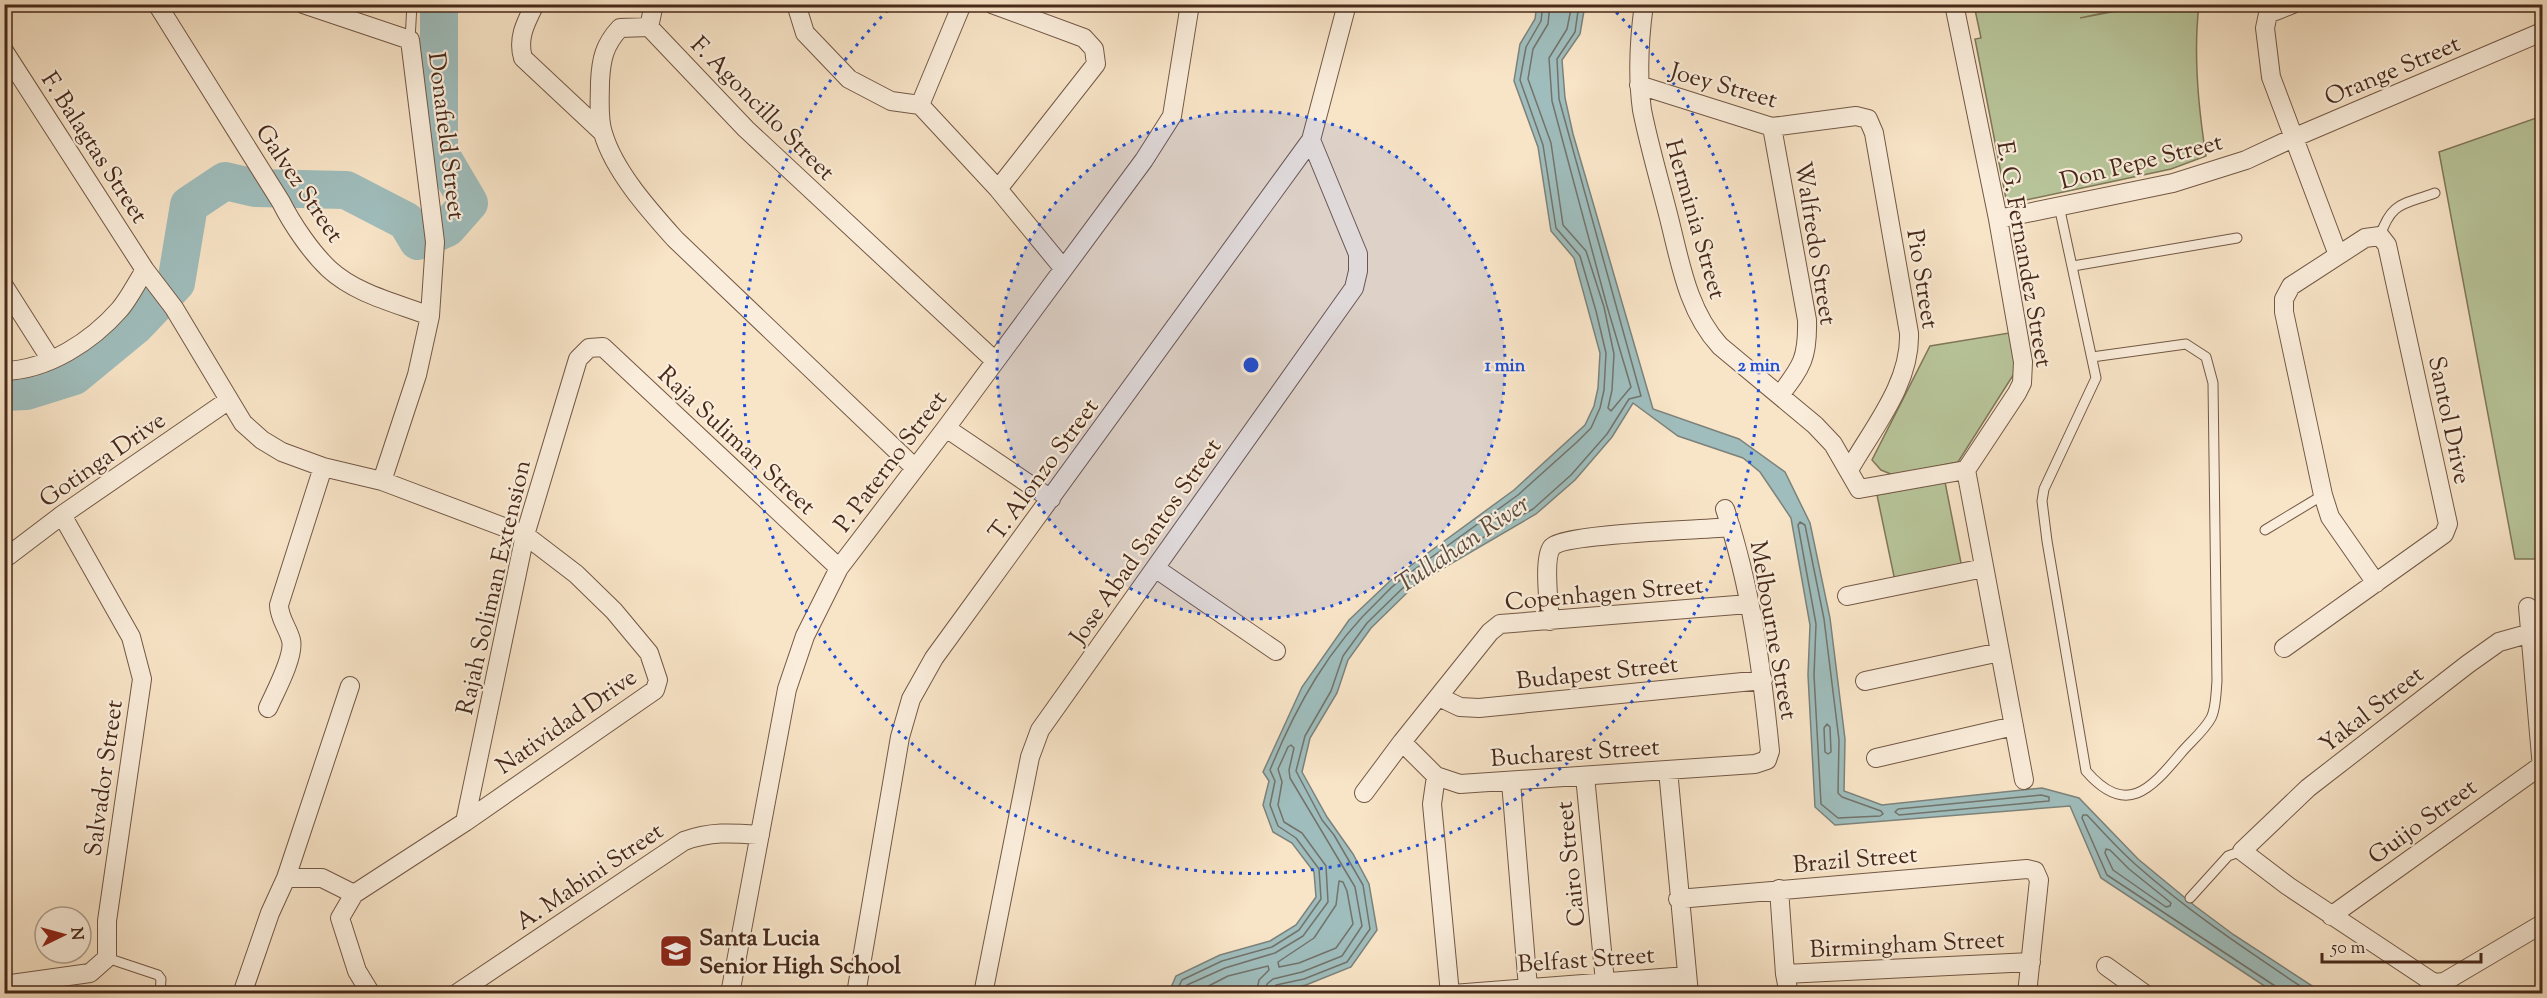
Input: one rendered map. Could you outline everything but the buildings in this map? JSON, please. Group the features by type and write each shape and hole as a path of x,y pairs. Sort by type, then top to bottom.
{"street":[{"name":"Galvez Street","path":"157,4 281,202 291,222 330,270 365,292 430,316"},
{"name":"Donafield Street","path":"303,4 410,40 435,242 430,316"},
{"path":"535,4 526,22 519,45 523,58 602,132 618,164 646,207 675,238 915,468"},
{"path":"602,132 601,59 608,40 620,28 649,27 654,4"},
{"path":"796,4 805,33 849,79 891,101 920,105 998,189 1063,268"},
{"path":"920,105 962,4"},
{"path":"992,4 1084,38 1094,49 1096,64 998,189"},
{"name":"P. Paterno Street","path":"730,993 788,689 805,636 839,568 946,428 994,360 1144,160 1173,116 1190,4"},
{"name":"T. Alonzo Street","path":"856,993 900,737 911,699 934,658 1052,499 1311,140 1347,4"},
{"name":"Herminia Street","path":"1644,4 1639,85 1647,135 1686,285 1700,320 1720,346 1833,444 1859,489 1966,470"},
{"name":"E. G. Fernandez Street","path":"1954,4 1998,219 2024,372 2018,393 1966,470"},
{"path":"2293,4 2268,14 2265,28 2271,77 2338,255"},
{"name":"F. Agoncillo Street","path":"649,27 746,129 994,360"},
{"name":"Orange Street","path":"2293,138 2542,32"},
{"name":"F. Balagtas Street","path":"4,51 150,276 174,308 229,400"},
{"name":"Joey Street","path":"1639,85 1772,127 1856,116 1868,119"},
{"name":"Pio Street","path":"1849,470 1899,384 1910,350 1874,133 1868,119"},
{"name":"Walfredo Street","path":"1772,127 1807,330 1804,358 1797,373 1779,395"},
{"name":"Don Pepe Street","path":"1998,219 2173,183 2246,160 2293,138"},
{"name":"Jose Abad Santos Street","path":"983,993 1030,757 1040,730 1354,288 1358,271 1358,254 1311,140"},
{"path":"2376,583 2330,517 2323,495 2284,312 2284,299 2291,286 2338,255 2365,238 2380,236"},
{"name":"Santol Drive","path":"2284,648 2444,534 2448,524 2387,245 2380,236"},
{"path":"4,371 51,360 85,341 150,276"},
{"path":"4,286 51,360"},
{"path":"229,400 243,423 262,440 282,452 323,467 382,481 417,375 430,316"},
{"name":"Rajah Soliman Extension","path":"465,822 525,535 578,359 589,348 603,347"},
{"name":"Raja Suliman Street","path":"603,347 839,568"},
{"name":"Gotinga Drive","path":"4,559 62,515 229,400"},
{"path":"946,428 1052,499"},
{"path":"268,708 291,652 291,638 281,617 279,605 323,467"},
{"path":"1966,470 2024,780"},
{"name":"Natividad Drive","path":"354,894 465,822 655,690 658,680 649,653 614,611 576,574 525,535 382,481"},
{"name":"Melbourne Street","path":"1725,509 1749,604 1763,680 1770,751 1767,760"},
{"name":"Salvador Street","path":"62,515 131,637 142,679 107,921 107,958"},
{"path":"1550,621 1548,555 1553,546 1567,540 1731,527"},
{"path":"1155,568 1276,651"},
{"path":"1847,596 1984,568"},
{"name":"Copenhagen Street","path":"1364,793 1490,632 1500,624 1749,604"},
{"path":"2528,607 2536,631 2542,766"},
{"name":"Yakal Street","path":"2242,850 2308,788 2468,664 2499,642 2536,631"},
{"path":"1865,681 2000,652"},
{"name":"Budapest Street","path":"1438,697 1460,707 1479,708 1763,680"},
{"path":"242,993 270,913 286,879 350,686"},
{"path":"1876,758 2014,726"},
{"name":"Bucharest Street","path":"1402,742 1436,776 1460,784 1755,764 1767,760"},
{"name":"Guijo Street","path":"2331,916 2542,766"},
{"path":"1668,770 1678,899 1688,985"},
{"path":"1436,776 1432,804 1451,993"},
{"name":"Cairo Street","path":"1585,776 1605,982"},
{"path":"1511,782 1528,988"},
{"name":"A. Mabini Street","path":"456,993 684,841 703,834 723,832 760,835"},
{"path":"2242,850 2256,863 2331,916 2434,983 2444,982 2542,924"},
{"name":"Brazil Street","path":"1678,899 2027,869 2035,871 2039,880 2031,962"},
{"path":"286,879 322,878 354,894 340,918 357,971 371,993"},
{"path":"1779,889 1785,974 1789,993"},
{"path":"4,985 90,973 107,958"},
{"path":"2027,993 2031,962"},
{"name":"Birmingham Street","path":"1785,974 2031,962"},
{"path":"2106,966 2144,993"},
{"name":"Belfast Street","path":"1451,993 1605,982 1688,985"}],"lane":[{"path":"410,40 412,4"},
{"path":"2380,236 2385,221 2394,208 2435,194"},
{"path":"2059,206 2096,378 2044,489 2042,501 2067,668 2086,771 2100,786 2116,795 2138,794 2156,783 2212,717 2217,681 2213,383 2206,357 2186,344 2092,357"},
{"path":"2073,266 2237,238"},
{"path":"2265,530 2323,495"},
{"path":"2190,898 2228,856 2242,850"},
{"path":"107,958 158,975 161,979 160,993"}],"green space":[{"path":"1974,5 2140,5 2080,18 2148,5 2199,5 2196,43 2197,80 2206,156 2171,169 2007,204 1975,39 1981,38"},
{"path":"2542,116 2542,559 2515,559 2439,152"},
{"path":"2009,333 2017,369 1958,462 1893,475 1881,470 1872,460 1930,346"},
{"path":"1945,482 1962,568 1895,581 1877,495"}],"water":[{"name":"Tullahan River","path":"1537,4 1585,5 1580,34 1562,60 1565,98 1573,134 1653,409 1739,439 1785,472 1810,523 1830,618 1845,739 1844,791 1882,805 2042,788 2079,798 2138,859 2195,906 2234,935 2323,993 2275,993 2101,878 2070,806 1835,825 1815,807 1808,675 1810,625 1791,518 1760,472 1743,458 1678,436 1633,403 1612,437 1575,480 1536,514 1416,584 1371,628 1348,660 1337,693 1310,738 1302,772 1369,884 1377,930 1351,967 1306,985 1265,993 1168,994 1176,976 1220,955 1270,941 1296,925 1316,897 1314,872 1292,843 1273,832 1263,805 1269,781 1263,772 1302,687 1349,620 1391,580 1514,490 1585,425 1594,406 1598,388 1600,353 1574,258 1551,231 1538,147 1514,81 1520,44 1535,19"}],"waterway":[{"path":"4,392 26,391 74,376 136,325 176,283 189,205 225,181 255,188 346,190 406,221 418,241 447,228 469,203 439,152 439,4"}],"place":[{"name":"Santa Lucia Senior High School","path":"676,951"}]}
